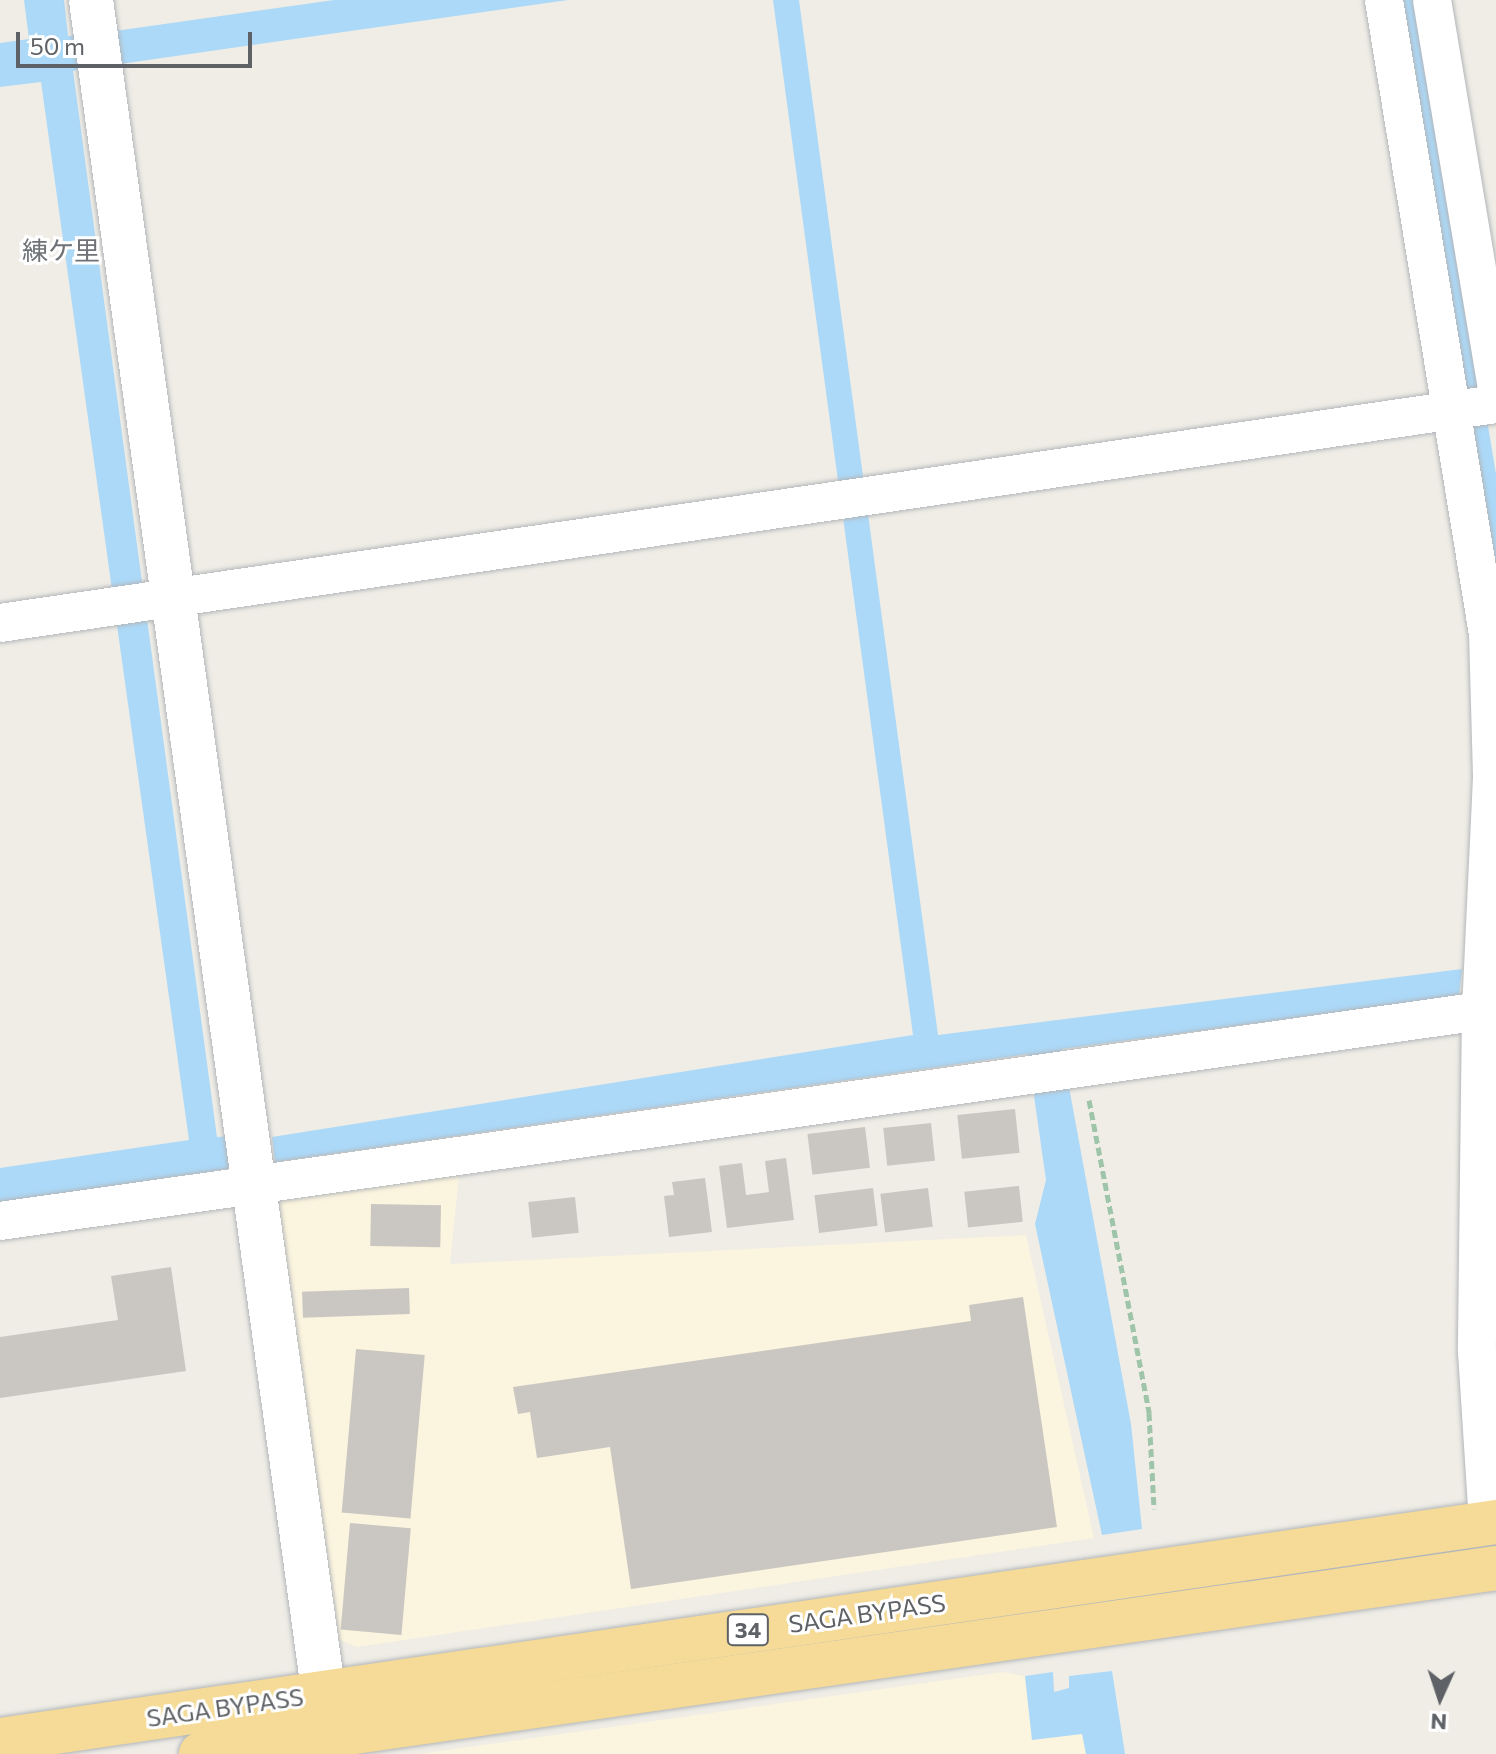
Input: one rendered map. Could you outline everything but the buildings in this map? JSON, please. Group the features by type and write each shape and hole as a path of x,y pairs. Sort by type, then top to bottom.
{"highway":[{"name":"SAGA BYPASS","path":"0,1740 1492,1522"},
{"name":"SAGA BYPASS","path":"201,1754 331,1745 1496,1568"}],"street":[{"path":"91,0 165,600 331,1745"},
{"path":"1384,0 1488,634 1492,776 1481,1011 1477,1352 1492,1522"},
{"path":"1432,0 1496,384"},
{"path":"0,623 1496,404"},
{"path":"0,1221 1481,1011"}],"path":[{"path":"1083,1068 1149,1413 1154,1509"}],"shaded area":[{"path":"460,1166 450,1264 1026,1235 1094,1538 357,1647 334,1638 277,1194"},
{"path":"1003,1672 1025,1676 1032,1740 1083,1733 1086,1754 419,1754"}],"water":[{"path":"24,0 64,0 68,36 77,35 81,69 73,71 217,1137 230,1136 235,1168 0,1202 0,1168 189,1140 41,82 0,87 0,43 29,39"},
{"path":"334,0 568,0 120,64 115,31"},
{"path":"773,0 799,0 938,1035 1462,969 1459,996 1062,1049 1131,1424 1142,1529 1102,1535 1035,1224 1046,1180 1028,1054 275,1162 272,1137 913,1035"},
{"path":"1401,0 1417,0 1496,474 1496,570"},
{"path":"1112,1671 1125,1754 1086,1754 1082,1734 1032,1740 1025,1676 1053,1672 1054,1692 1069,1688 1069,1676"}],"district":[{"name":"練ケ里","path":"61,250"}]}
